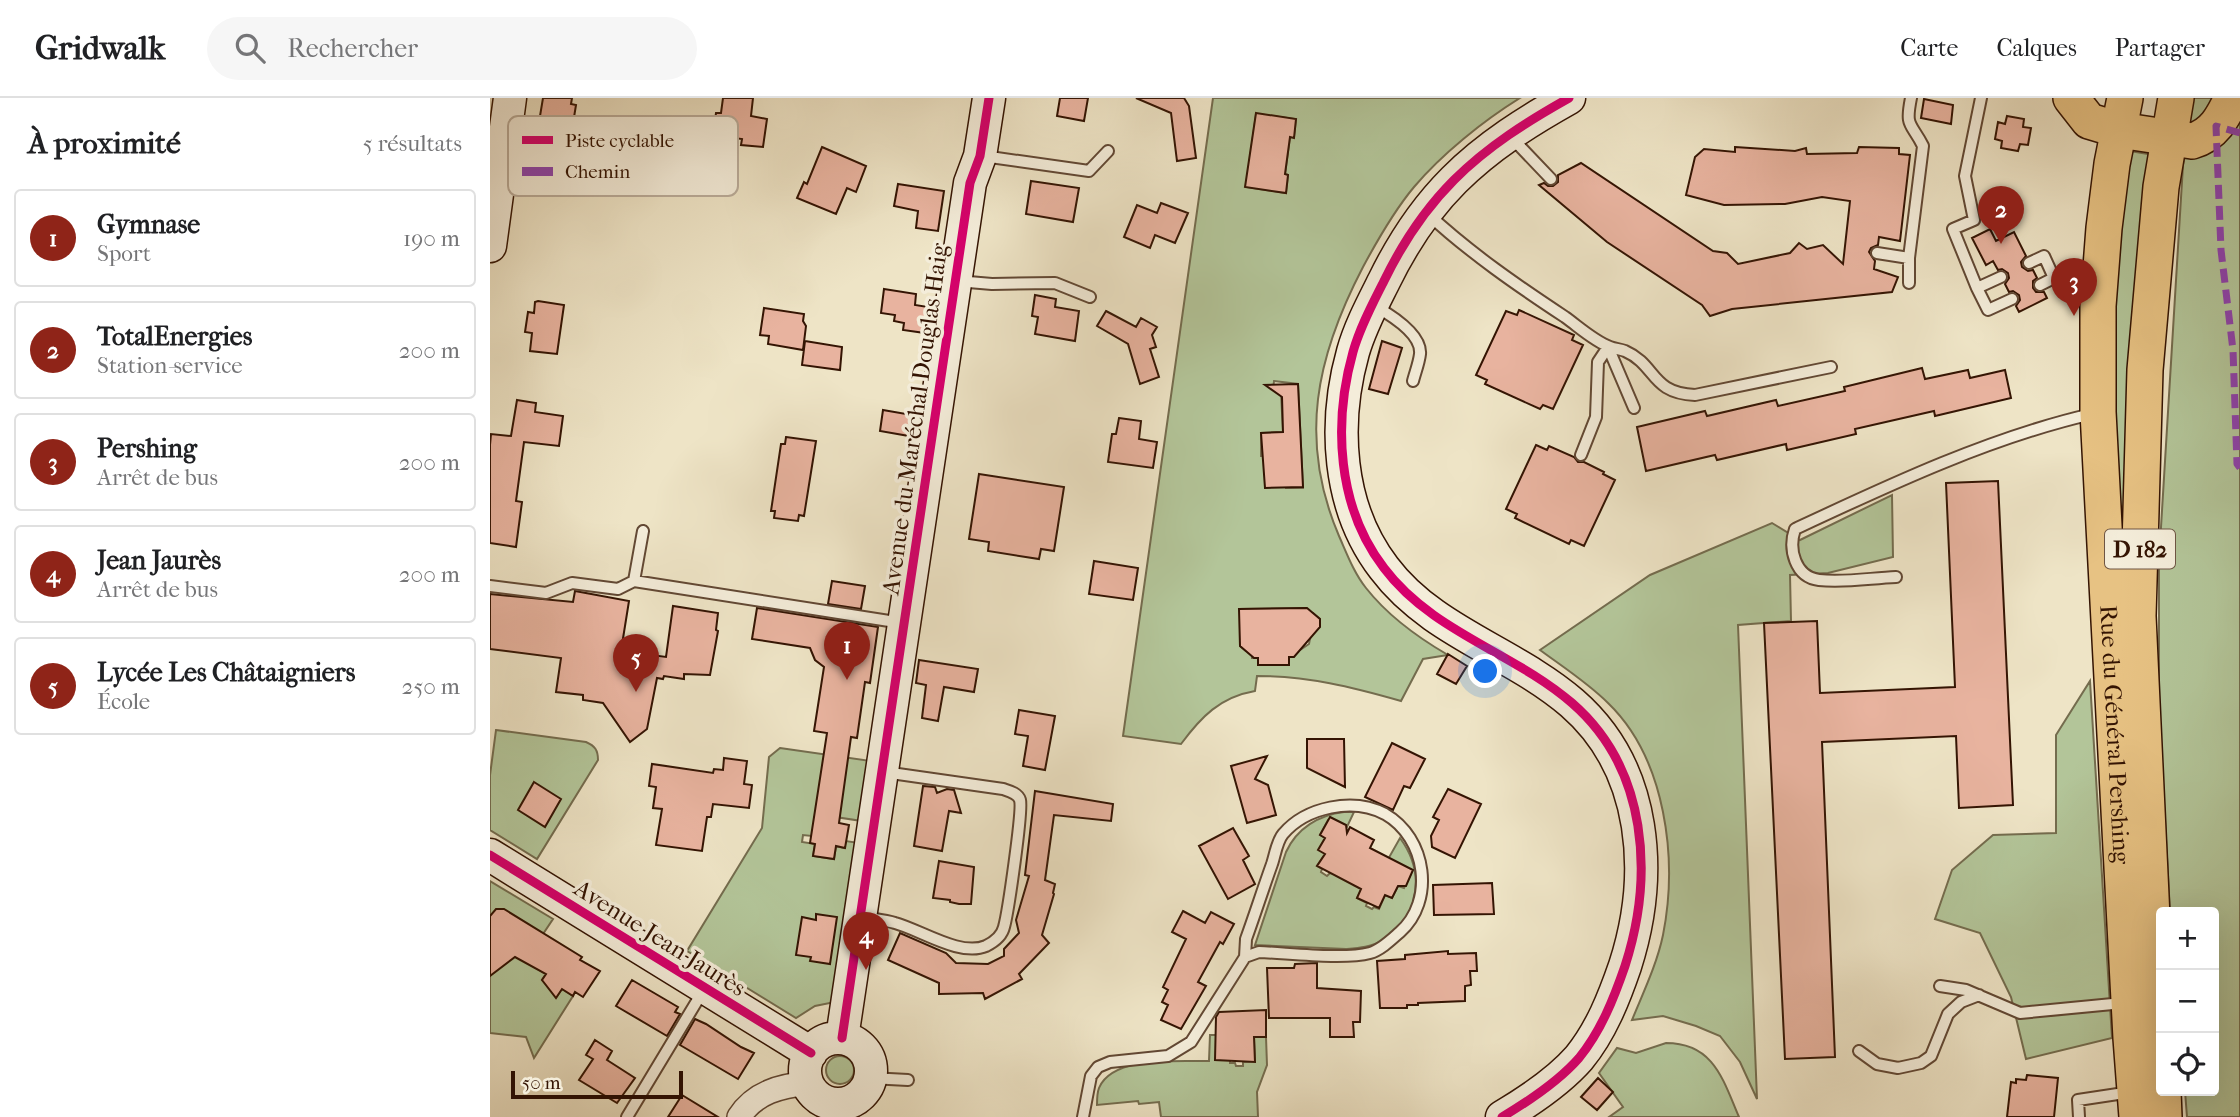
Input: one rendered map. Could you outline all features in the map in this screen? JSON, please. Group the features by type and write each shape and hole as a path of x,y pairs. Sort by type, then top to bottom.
{"main road":[{"path":"2071,98 2090,121 2122,114 2170,139 2192,141 2202,138 2220,122 2232,98"},
{"name":"D 182","path":"2170,139 2176,98"},
{"name":"Rue du Général Pershing","path":"2122,114 2104,228 2098,306 2098,412 2143,1002 2156,1050"},
{"name":"Rue du Général Pershing","path":"2164,1117 2145,1100 2138,616 2145,370 2161,187 2170,139"}],"street":[{"path":"490,246 510,98"},
{"name":"Avenue du Maréchal Douglas Haig","path":"842,1038 970,183 980,156 989,98"},
{"path":"1502,1117 1528,1101 1578,1059 1597,1031 1616,994 1632,944 1642,886 1633,801 1618,762 1597,728 1573,704 1549,685 1444,624 1403,591 1381,566 1364,535 1350,497 1342,464 1340,425 1354,349 1398,253 1426,212 1453,180 1508,134 1569,98"},
{"name":"Avenue Jean Jaurès","path":"490,855 704,989 810,1068"},
{"path":"739,1117 753,1101 810,1068 824,1041 842,1038 853,1041 868,1056 871,1067 859,1099 834,1103 812,1091 810,1068"}],"lane":[{"path":"1909,283 1909,258 1923,146 1909,125 1910,98"},
{"path":"1981,98 1965,176 1974,220 1953,229 1988,310 2012,299"},
{"path":"1508,134 1551,179"},
{"path":"980,156 1088,171 1108,151"},
{"path":"1426,212 1453,237 1608,347 1625,351 1641,362 1665,388 1679,395 1695,395 1831,367"},
{"path":"1877,253 1909,258"},
{"path":"2029,263 2044,256 2054,278"},
{"path":"1977,288 2001,276"},
{"path":"2040,285 2065,276 2101,278"},
{"path":"955,281 992,284 1055,283 1090,297"},
{"path":"1372,305 1398,318 1420,346 1413,381"},
{"path":"1608,347 1634,408"},
{"path":"1581,455 1596,417 1598,362 1608,347"},
{"path":"1896,577 1818,580 1805,575 1794,559 1790,543 1795,529 1876,491 2019,435 2098,412"},
{"path":"634,581 643,531"},
{"path":"490,586 546,593 572,583 618,589 634,581 905,623"},
{"path":"861,917 894,922 962,948 986,946 998,938 1004,929 1020,818 1020,800 1015,794 1003,789 882,772"},
{"path":"1083,1117 1091,1076 1098,1067 1110,1062 1168,1056 1191,1042 1245,957 1246,939 1282,835 1318,810 1339,806 1365,808 1385,814 1403,828 1415,846 1424,888 1409,923 1392,939 1373,952 1357,955 1259,952 1245,957"},
{"path":"1940,986 1966,990 2020,1013 2143,1002"},
{"path":"627,1117 704,989"},
{"path":"1859,1051 1877,1064 1898,1068 1922,1063 1931,1056 1948,1014 1961,1002 1979,995"},
{"path":"859,1099 908,1080"},
{"path":"2079,1117 2078,1100 2113,1093 2145,1100"}],"green space":[{"path":"1213,98 1520,98 1450,150 1414,187 1393,215 1347,300 1324,366 1318,399 1316,432 1326,501 1354,570 1366,588 1393,617 1448,655 1423,659 1401,701 1330,683 1257,676 1255,691 1221,703 1196,725 1181,744 1123,736","holes":["1256,114 1296,119 1294,137 1290,137 1285,174 1288,175 1286,193 1246,187","1274,381 1298,384 1303,488 1286,488 1284,456 1261,456 1261,433 1283,432 1281,393 1273,390","1304,608 1305,613 1313,613 1320,619 1320,627 1311,634 1309,644 1300,650 1294,650 1288,665 1258,665 1258,658 1252,658 1252,651 1246,651 1240,646 1240,609"]},
{"path":"2186,98 2240,98 2240,1117 2187,1117 2185,1096 2219,1096 2219,907 2170,907 2159,711 2159,560 2183,165 2190,127"},
{"path":"2124,150 2154,155 2142,968 2108,390"},
{"path":"1892,495 1893,557 1828,573 1790,575 1791,621 1738,625 1757,1099 1740,1062 1720,1036 1663,1016 1632,1020 1663,935 1669,875 1663,812 1655,781 1628,726 1600,696 1540,650 1650,575 1772,523 1800,540"},
{"path":"2090,681 2112,1038 2026,1059 2011,997 1980,933 1935,919 1952,870 1993,835 2056,833 2056,735"},
{"path":"496,730 586,742 597,751 598,760 537,859 490,830 490,775"},
{"path":"780,748 871,761 862,821 835,817 831,838 803,835 802,842 815,844 813,856 834,859 836,846 844,848 846,841 859,843 835,1002 815,1006 796,1018 687,951 762,828 769,757"},
{"path":"1354,812 1346,829 1328,820 1320,835 1325,838 1325,854 1317,866 1327,876 1330,873 1369,875 1357,898 1372,909 1379,909 1385,895 1392,898 1398,886 1404,888 1411,874 1387,861 1400,838 1408,851 1416,879 1412,906 1405,919 1383,940 1365,947 1346,949 1255,945 1286,852 1296,836 1310,824 1326,816"},
{"path":"490,881 553,919 543,934 490,915"},
{"path":"507,938 542,953 534,967 546,974 542,980 557,996 562,989 573,996 534,1058 526,1037 490,1033 490,968"},
{"path":"1210,1035 1223,1035 1230,1048 1230,1063 1235,1063 1236,1066 1255,1061 1254,1037 1266,1037 1267,1065 1257,1092 1258,1117 1161,1117 1159,1102 1097,1105 1099,1088 1107,1077 1118,1070 1132,1065 1165,1061 1209,1061"},
{"path":"1666,1043 1695,1049 1706,1057 1722,1077 1739,1117 1609,1117 1623,1107 1599,1073 1617,1048 1636,1053"},
{"path":"840,1056 850,1060 854,1070 850,1080 840,1084 830,1080 826,1070 830,1060"}],"building":[{"path":"543,98 572,98 571,104 576,105 574,116 540,116"},
{"path":"723,98 753,98 751,116 767,119 763,147 741,145 742,139 738,138 738,116 716,116 716,113 721,113"},
{"path":"1060,98 1088,98 1084,121 1057,116"},
{"path":"1136,98 1184,98 1189,106 1196,158 1177,161 1171,113"},
{"path":"1924,99 1953,105 1951,124 1921,118"},
{"path":"1256,113 1296,119 1294,138 1290,137 1285,174 1288,175 1286,193 1245,187"},
{"path":"2007,116 2024,119 2023,127 2031,128 2028,145 2020,144 2018,151 2001,148 2002,141 1995,139 1998,122 2005,124"},
{"path":"822,147 866,166 856,192 847,188 836,214 797,198 804,182 807,184"},
{"path":"1735,147 1795,151 1806,148 1807,154 1857,153 1859,147 1899,148 1899,154 1910,155 1900,241 1879,237 1878,245 1869,252 1875,261 1874,269 1898,277 1892,292 1732,309 1710,316 1702,305 1607,242 1539,185 1544,183 1553,186 1558,182 1558,175 1581,163 1713,251 1727,253 1738,264 1790,253 1799,243 1807,249 1823,245 1843,264 1850,201 1822,197 1785,204 1724,205 1686,195 1695,157 1704,149 1735,152"},
{"path":"1031,181 1079,188 1073,222 1026,214"},
{"path":"898,184 944,191 938,231 916,228 918,211 894,206"},
{"path":"1161,203 1188,213 1175,243 1155,235 1150,248 1124,237 1137,205 1157,213"},
{"path":"1990,229 1996,241 2014,232 2026,256 2021,262 2022,267 2028,271 2033,270 2037,278 2033,281 2033,288 2036,292 2044,292 2047,298 2019,312 2016,306 2020,300 2019,295 2013,291 2009,292 2005,284 2009,278 2008,273 2002,269 1998,270 1993,261 1986,265 1972,238"},
{"path":"884,289 916,294 915,305 928,307 925,333 903,330 904,323 894,321 895,315 881,313"},
{"path":"1035,295 1056,299 1055,307 1079,311 1075,341 1035,334 1038,317 1032,316"},
{"path":"535,302 564,305 557,354 530,351 532,333 525,332 528,312 534,313"},
{"path":"764,308 804,314 803,321 806,326 803,350 768,344 769,336 760,335"},
{"path":"1519,310 1574,335 1572,340 1583,345 1553,409 1543,405 1540,409 1485,384 1487,380 1476,375 1506,311 1517,315"},
{"path":"1106,311 1136,327 1141,318 1157,327 1152,335 1156,347 1150,349 1159,377 1140,384 1128,344 1097,326"},
{"path":"805,341 842,347 840,370 802,365"},
{"path":"1382,341 1402,348 1388,394 1369,389"},
{"path":"1922,368 1925,379 1968,370 1970,378 2005,370 2011,398 1935,416 1934,411 1855,429 1856,434 1787,450 1786,444 1717,460 1715,455 1646,471 1637,427 1705,411 1707,416 1776,400 1778,406 1845,391 1844,387"},
{"path":"1298,384 1303,487 1265,488 1261,433 1283,432 1282,397 1265,385"},
{"path":"517,400 536,403 535,412 563,416 559,446 524,442 516,501 522,502 516,547 490,543 490,445 491,434 511,436"},
{"path":"883,410 912,415 909,436 880,431"},
{"path":"1119,418 1141,421 1139,439 1157,442 1153,468 1108,462 1112,434 1116,434"},
{"path":"786,437 816,441 804,516 799,515 798,521 774,518 775,511 771,511 781,444 785,444"},
{"path":"1536,445 1547,450 1549,446 1574,457 1578,462 1584,462 1615,480 1584,546 1571,540 1569,544 1515,518 1517,514 1506,509"},
{"path":"979,474 1064,487 1054,551 1041,549 1039,559 988,551 989,542 969,539"},
{"path":"1998,481 2013,805 1959,808 1956,736 1822,742 1835,1057 1785,1059 1764,623 1817,621 1820,693 1955,687 1946,483"},
{"path":"1094,561 1138,568 1133,600 1089,594"},
{"path":"832,581 865,586 861,609 828,604"},
{"path":"575,591 629,601 621,651 666,657 673,606 718,613 718,631 710,675 684,674 684,679 664,676 663,679 657,678 647,729 630,742 603,703 583,700 583,695 556,692 561,658 490,649 490,594 573,602"},
{"path":"757,608 878,627 870,683 865,682 857,738 851,737 839,823 849,825 845,848 836,846 834,859 813,856 815,844 810,843 827,733 814,731 824,667 815,660 810,648 752,639"},
{"path":"1307,608 1320,619 1320,627 1294,657 1289,657 1289,665 1258,665 1258,658 1254,658 1240,646 1239,609"},
{"path":"1448,654 1467,666 1456,684 1437,674"},
{"path":"919,660 978,669 974,692 944,687 938,721 922,718 926,685 916,683"},
{"path":"1019,710 1055,716 1045,770 1023,766 1028,736 1015,734"},
{"path":"1307,739 1344,739 1345,787 1307,768"},
{"path":"1392,743 1425,759 1410,788 1404,786 1393,810 1365,797"},
{"path":"1267,756 1255,779 1268,785 1276,815 1247,823 1231,766"},
{"path":"724,758 747,761 744,784 752,785 749,808 713,804 711,817 707,817 702,851 656,845 662,809 653,808 656,787 649,786 652,764 713,773 714,769 723,770"},
{"path":"534,782 561,799 545,827 518,810"},
{"path":"923,786 935,787 937,793 947,789 954,790 961,813 949,811 942,851 914,846"},
{"path":"1448,789 1481,804 1455,858 1432,847 1431,836 1439,820 1433,817"},
{"path":"1035,791 1113,804 1111,821 1054,815 1045,880 1055,884 1054,894 1042,935 1049,943 1019,974 1022,979 985,999 983,993 939,994 939,983 888,960 900,933 946,953 956,963 988,964 1004,956 1004,949 1019,933 1016,920 1029,876 1025,875"},
{"path":"1330,817 1346,825 1347,833 1350,827 1374,840 1370,848 1413,870 1406,886 1398,886 1392,898 1385,895 1379,908 1357,898 1361,889 1317,866 1325,854 1318,850 1325,838 1320,835"},
{"path":"1233,828 1249,856 1243,860 1255,884 1228,899 1199,846"},
{"path":"939,861 974,867 971,904 933,898"},
{"path":"1492,883 1494,914 1434,915 1433,885"},
{"path":"496,909 504,909 600,971 583,997 575,992 573,996 562,989 556,998 542,980 546,974 515,957 490,976 490,916"},
{"path":"1183,911 1205,923 1211,912 1234,924 1223,944 1220,942 1198,982 1206,986 1181,1029 1161,1020 1168,1005 1162,1002 1168,990 1163,987 1186,939 1172,932"},
{"path":"816,914 837,917 830,964 810,961 811,957 796,955 802,917 816,920"},
{"path":"1448,951 1448,954 1476,953 1477,971 1470,971 1471,985 1465,986 1465,1001 1418,1003 1407,1005 1407,1008 1380,1008 1377,961"},
{"path":"1317,963 1317,988 1361,991 1360,1022 1353,1022 1354,1037 1330,1037 1330,1018 1269,1018 1267,968 1294,968 1295,964"},
{"path":"632,980 678,1007 675,1012 680,1014 667,1036 616,1006"},
{"path":"1266,1010 1266,1037 1254,1037 1255,1062 1215,1060 1216,1017 1219,1012"},
{"path":"695,1019 754,1053 738,1079 680,1045"},
{"path":"595,1040 612,1051 607,1060 635,1078 617,1103 579,1080 593,1059 586,1055"},
{"path":"2027,1075 2058,1078 2054,1117 2007,1117 2011,1082 2016,1083 2016,1079 2026,1080"},
{"path":"1598,1078 1613,1092 1597,1110 1581,1097"},
{"path":"682,1095 718,1117 668,1117"}],"marked path":[{"path":"2240,133 2216,126 2221,250 2233,350 2237,464 2240,468"}],"cycle path":[{"path":"842,1038 970,183 980,156 989,98"},
{"path":"1502,1117 1543,1091 1571,1067 1587,1048 1606,1014 1625,966 1634,932 1640,896 1638,826 1630,791 1616,759 1597,730 1572,703 1524,669 1425,609 1403,590 1384,568 1368,544 1348,492 1343,464 1343,407 1353,352 1363,324 1398,254 1424,215 1443,191 1481,156 1524,125 1569,98"},
{"path":"490,855 811,1053"}],"place":[{"name":"TotalEnergies","path":"2001,244"},
{"name":"Pershing","path":"2074,316"},
{"name":"Gymnase","path":"847,680"},
{"name":"Lycée Les Châtaigniers","path":"636,692"},
{"name":"Jean Jaurès","path":"866,970"}]}
